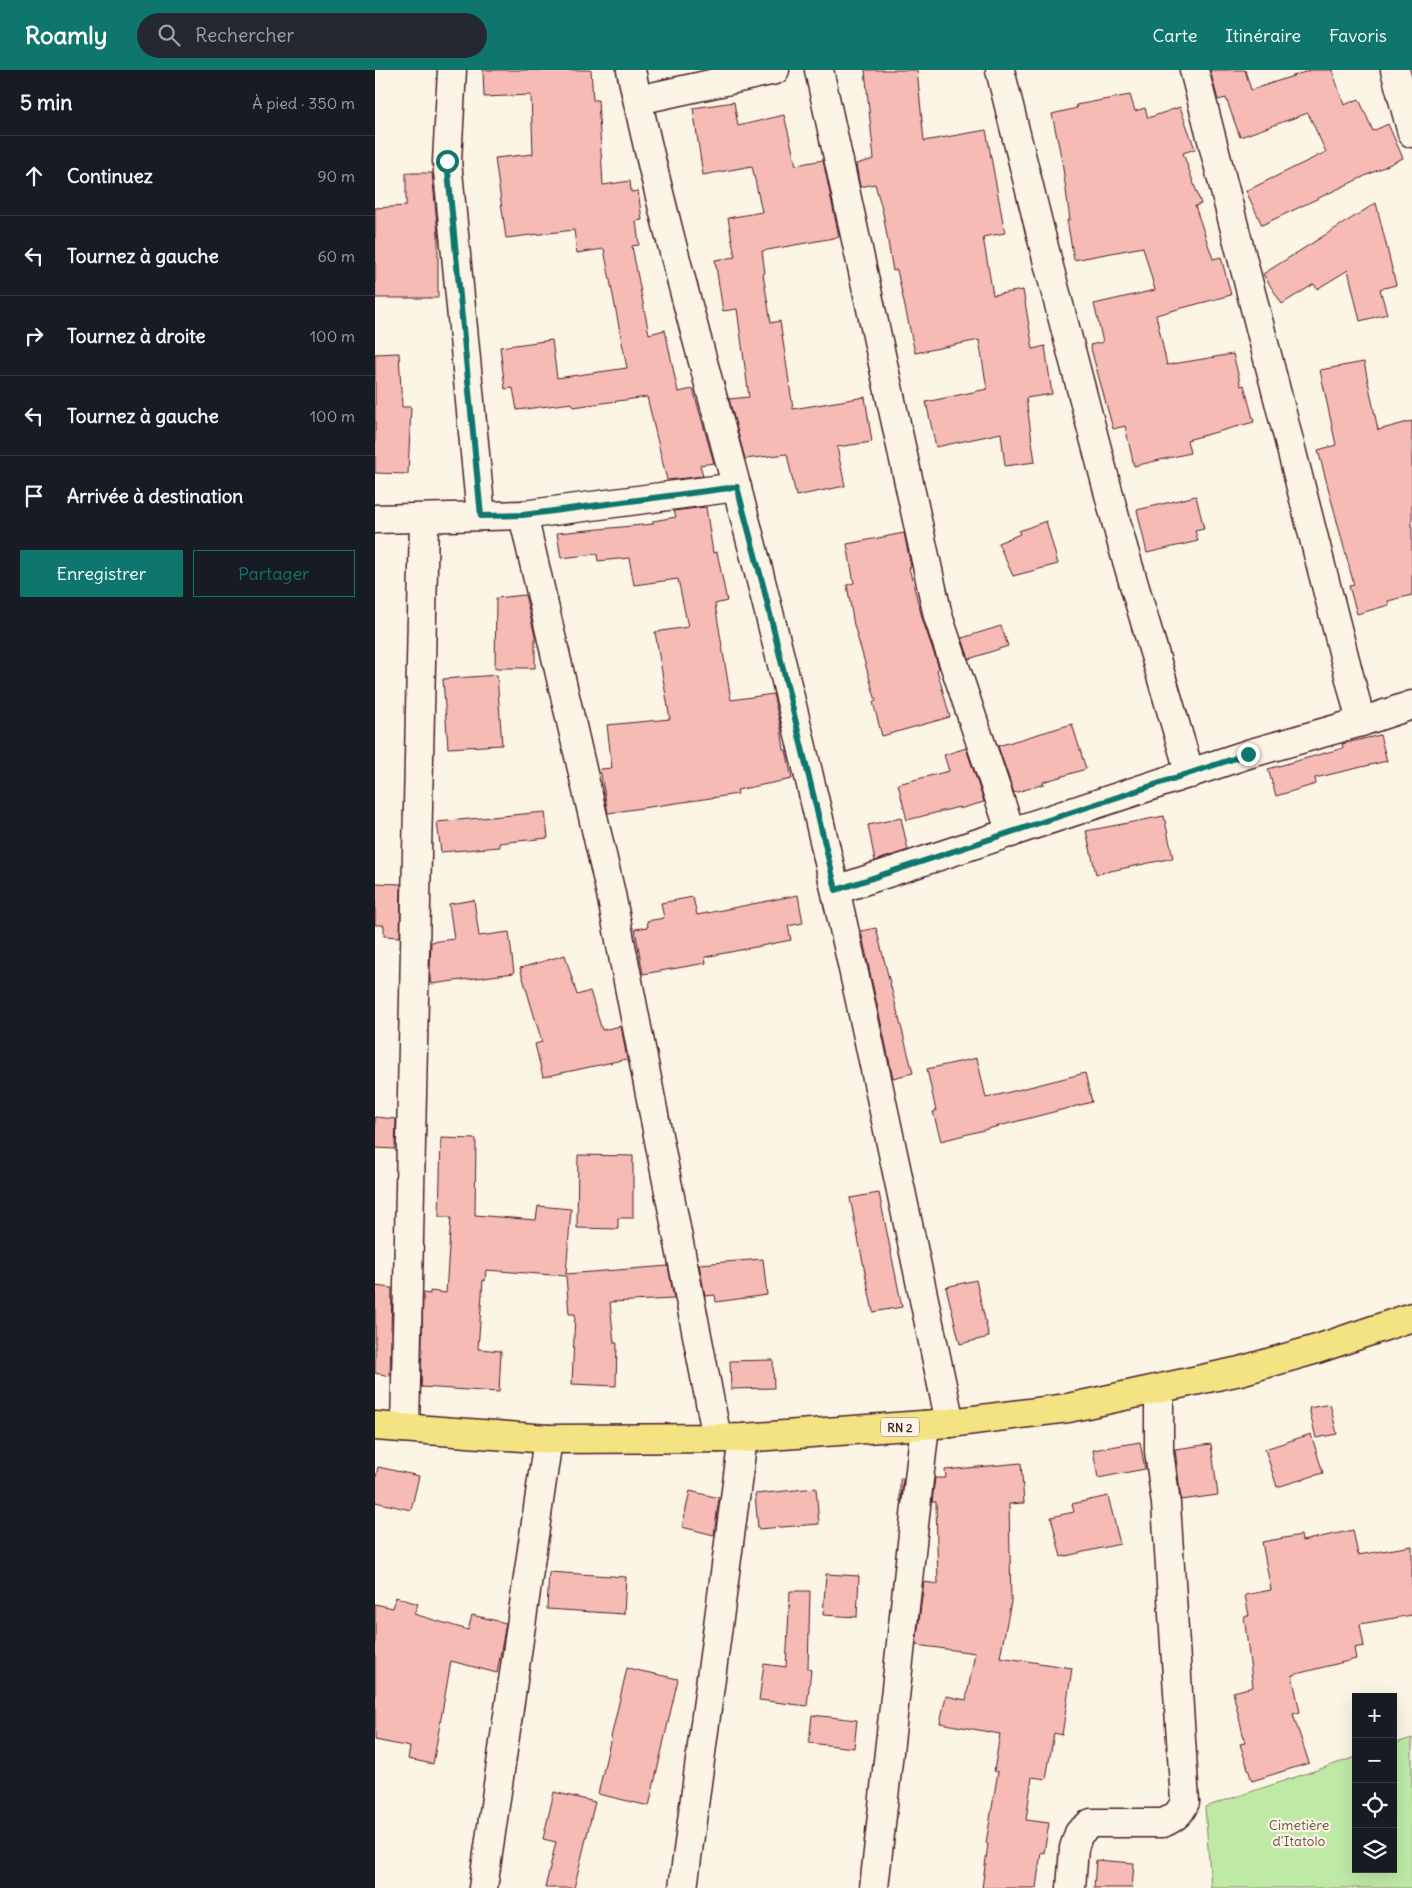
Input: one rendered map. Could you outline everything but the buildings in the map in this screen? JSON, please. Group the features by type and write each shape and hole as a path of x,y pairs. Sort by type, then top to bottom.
{"highway":[{"name":"RN 2","path":"375,1426 548,1439 730,1438 938,1424 1068,1408 1240,1371 1300,1354 1412,1317"}],"street":[{"path":"452,70 447,161 481,516"},
{"path":"631,70 663,212 765,594 836,890 938,1424 874,1888"},
{"path":"638,100 775,70"},
{"path":"819,70 938,616 1011,833"},
{"path":"1000,70 1047,263 1122,544 1189,774"},
{"path":"1194,70 1361,722"},
{"path":"1395,70 1412,134"},
{"path":"375,519 523,515 737,487"},
{"path":"523,515 611,894 730,1438 683,1888"},
{"path":"405,1428 424,519"},
{"path":"836,890 1248,754 1361,722 1412,705"},
{"path":"1071,1888 1074,1848 1079,1833 1091,1824 1163,1824 1181,1813 1185,1802 1166,1504 1159,1452 1159,1389"},
{"path":"483,1888 548,1439"}],"green space":[{"name":"Cimetière d'Itatolo","path":"1412,1738 1412,1888 1211,1888 1205,1807 1352,1758 1352,1873 1397,1873 1397,1743"}],"route":[{"path":"447,161 481,516 523,515 737,487 763,585 836,890 1248,754"}]}
